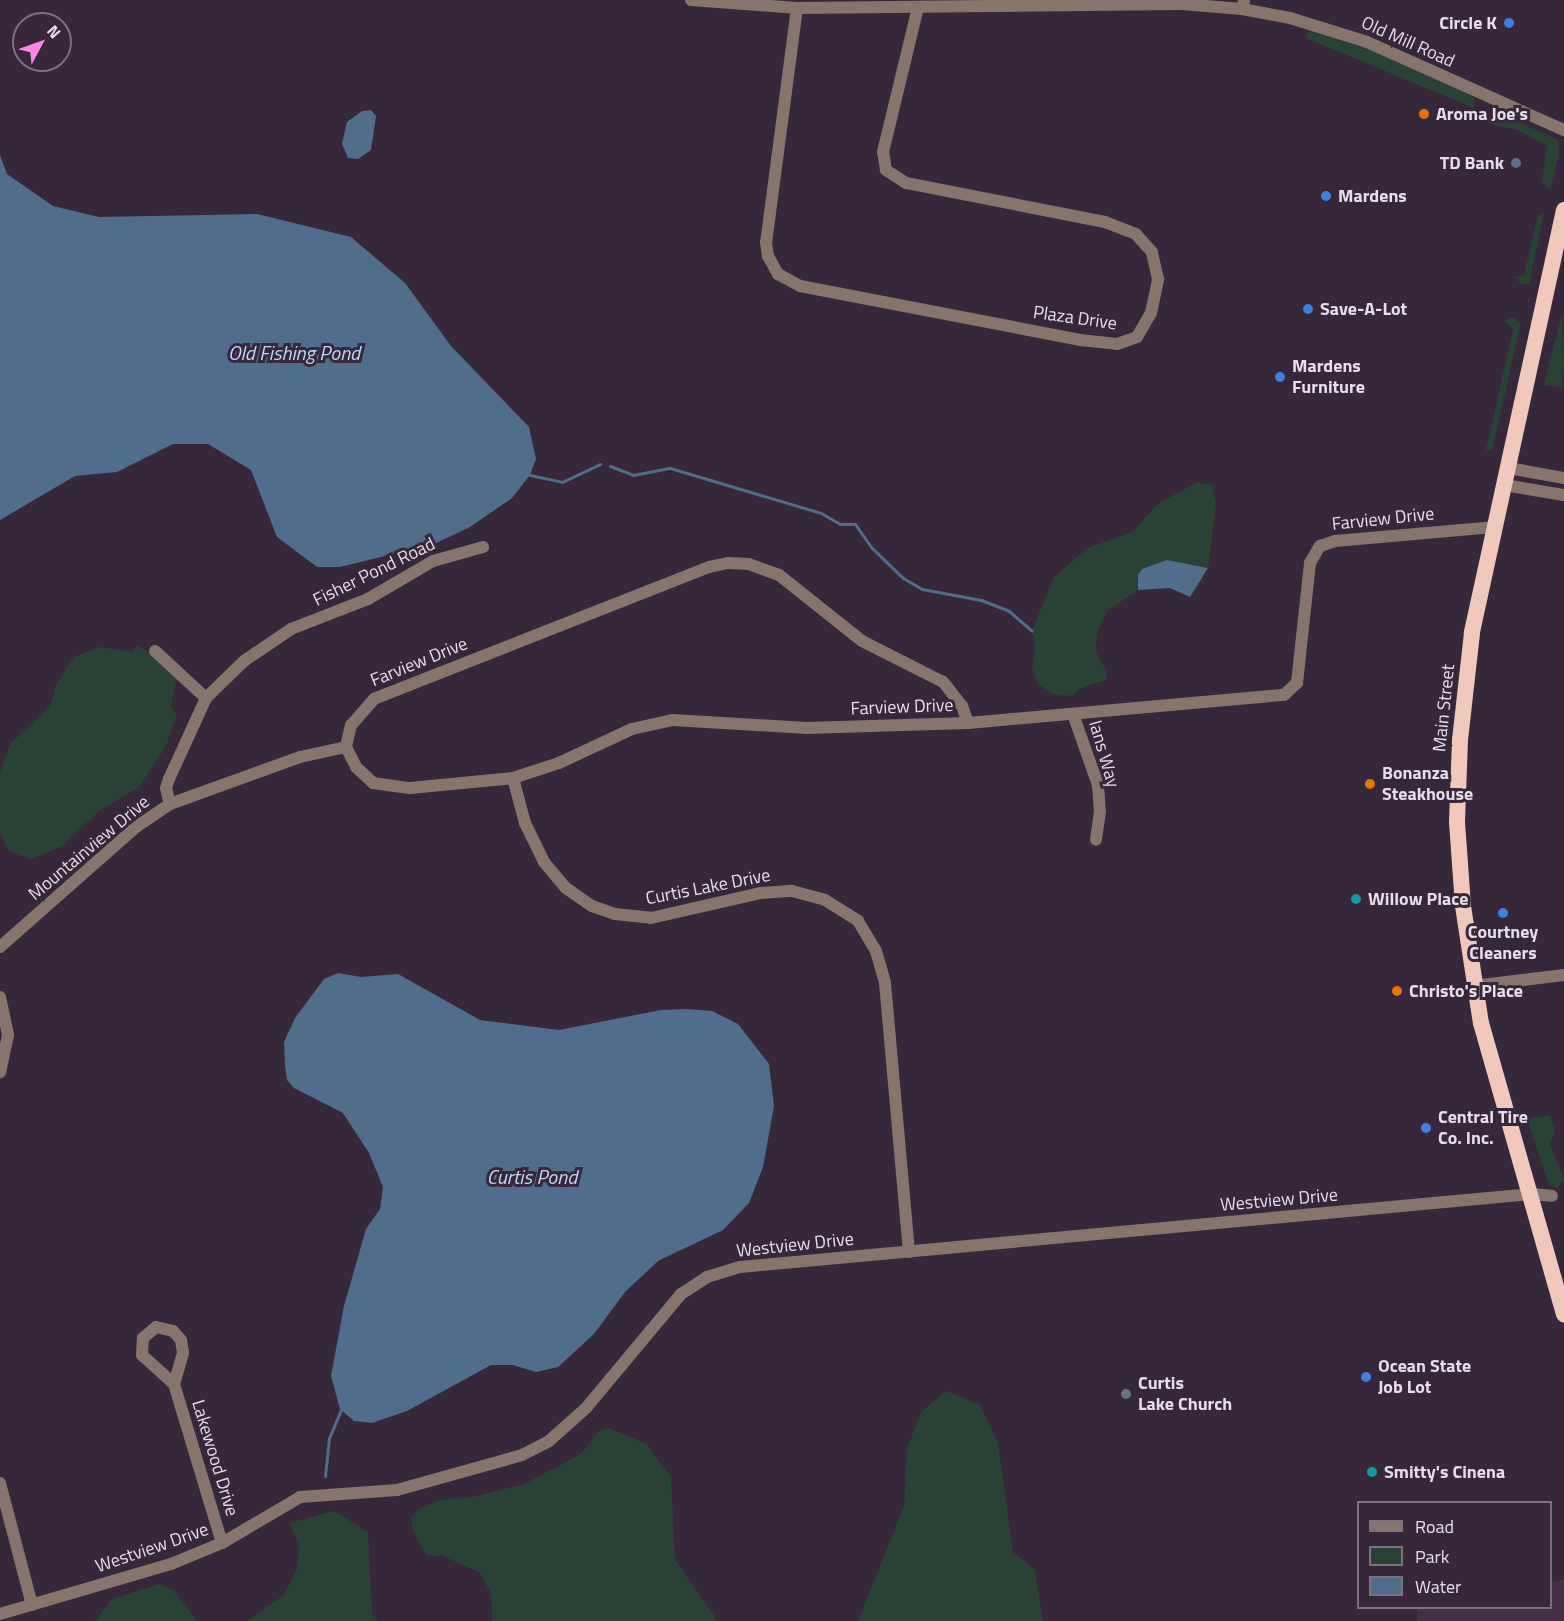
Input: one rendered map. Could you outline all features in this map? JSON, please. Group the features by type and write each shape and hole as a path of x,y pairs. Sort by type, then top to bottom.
{"highway":[{"name":"Main Street","path":"1564,210 1473,633 1458,768 1459,871 1474,986 1564,1314"}],"street":[{"name":"Old Mill Road","path":"691,0 797,8 1243,4 1359,39 1564,130"},
{"name":"Plaza Drive","path":"797,8 766,242 768,256 778,274 800,286 1080,340 1122,343 1137,337 1151,313 1158,279 1152,252 1136,234 1105,222 906,183 886,170 882,152 918,7"},
{"path":"1508,468 1564,478"},
{"path":"1504,485 1564,495"},
{"name":"Farview Drive","path":"968,723 962,706 943,682 862,640 779,575 749,564 728,563 709,567 374,699 351,724 346,747 356,767 382,786 410,788 513,778 559,763 632,729 673,720 804,728 968,723 1287,694 1297,683 1310,563 1320,546 1335,541 1496,527"},
{"name":"Fisher Pond Road","path":"170,804 166,788 169,779 206,698 244,661 291,629 368,599 433,561 483,547"},
{"path":"154,651 206,698"},
{"name":"Ians Way","path":"1073,714 1098,785 1100,811 1095,840"},
{"name":"Mountainview Drive","path":"0,947 136,827 170,804 300,757 346,747"},
{"name":"Curtis Lake Drive","path":"513,778 525,823 544,862 566,888 592,906 628,917 651,918 761,893 792,891 825,900 858,921 876,951 885,983 909,1252"},
{"path":"1474,986 1564,975"},
{"path":"0,997 8,1035 0,1072"},
{"name":"Westview Drive","path":"0,1614 171,1564 222,1544 300,1497 397,1490 458,1476 522,1455 549,1441 586,1408 674,1300 707,1277 740,1267 1531,1194 1552,1196"},
{"name":"Lakewood Drive","path":"174,1384 183,1353 181,1340 168,1328 156,1327 143,1338 142,1355 174,1384 222,1544"},
{"path":"0,1483 32,1605"}],"shaded area":[{"path":"1564,1580 1564,1621 1417,1621 1417,1609 1552,1609 1552,1582"}],"green space":[{"path":"1313,31 1369,49 1468,94 1474,99 1474,108 1306,38 1307,32"},
{"path":"1502,114 1558,140 1559,154 1550,190 1542,181 1547,146 1518,130 1489,124 1492,116"},
{"path":"1544,213 1529,284 1521,284 1515,277 1524,275 1538,215"},
{"path":"1562,314 1564,367 1561,387 1544,385"},
{"path":"1512,317 1521,323 1492,451 1486,450 1513,329 1505,321"},
{"path":"1197,482 1212,485 1216,504 1208,568 1192,564 1142,569 1138,575 1138,590 1107,611 1097,632 1096,652 1107,671 1106,680 1083,687 1072,696 1052,694 1038,684 1032,669 1035,647 1032,631 1054,577 1088,548 1132,532 1158,504"},
{"path":"137,646 154,654 177,678 171,706 177,714 166,746 139,787 99,811 61,847 31,859 8,850 0,833 0,772 10,744 51,705 56,684 74,657 99,647 132,652"},
{"path":"1550,1115 1555,1131 1550,1144 1564,1180 1557,1188 1549,1185 1527,1119"},
{"path":"946,1391 980,1405 998,1443 1013,1552 1035,1570 1043,1621 858,1621 904,1506 907,1449 921,1412"},
{"path":"609,1428 647,1444 671,1477 675,1560 718,1621 492,1621 491,1593 479,1572 443,1556 426,1555 413,1530 411,1518 419,1509 440,1500 472,1497 524,1484 581,1454 599,1431"},
{"path":"334,1511 368,1532 372,1614 378,1621 247,1621 284,1595 297,1568 299,1544 289,1523"},
{"path":"159,1584 173,1590 197,1621 95,1621 112,1599"}],"water":[{"path":"371,110 376,116 371,150 358,159 348,158 342,144 347,122 362,111"},
{"name":"Old Fishing Pond","path":"0,155 7,174 53,206 99,217 257,214 351,237 405,283 451,346 529,427 536,459 530,475 512,498 470,527 434,544 340,567 317,567 277,537 251,470 208,444 173,444 117,472 75,476 0,520"},
{"path":"1167,560 1208,568 1190,597 1170,588 1138,590 1138,575 1142,569"},
{"name":"Curtis Pond","path":"338,973 361,977 398,974 480,1020 559,1030 661,1010 686,1009 712,1011 738,1024 769,1064 774,1106 763,1167 749,1203 723,1230 658,1261 625,1292 594,1334 558,1367 536,1372 513,1365 491,1365 407,1411 372,1423 354,1421 340,1409 331,1376 344,1306 366,1229 380,1209 383,1187 369,1153 343,1113 294,1088 287,1080 284,1042 295,1018 324,979"}],"waterway":[{"path":"530,475 562,482 600,464"},
{"path":"610,466 633,475 670,468 821,513 840,524 855,524 872,548 903,578 922,589 981,600 1009,611 1032,631"},
{"path":"325,1476 329,1438 341,1410"}],"place":[{"name":"Circle K","path":"1509,23"},
{"name":"Aroma Joe's","path":"1424,114"},
{"name":"TD Bank","path":"1516,163"},
{"name":"Mardens","path":"1326,196"},
{"name":"Save-A-Lot","path":"1308,309"},
{"name":"Mardens Furniture","path":"1280,377"},
{"name":"Bonanza Steakhouse","path":"1370,784"},
{"name":"Willow Place","path":"1356,899"},
{"name":"Courtney Cleaners","path":"1503,913"},
{"name":"Christo's Place","path":"1397,991"},
{"name":"Central Tire Co. Inc.","path":"1426,1128"},
{"name":"Ocean State Job Lot","path":"1366,1377"},
{"name":"Curtis Lake Church","path":"1126,1394"},
{"name":"Smitty's Cinena","path":"1372,1472"}]}
